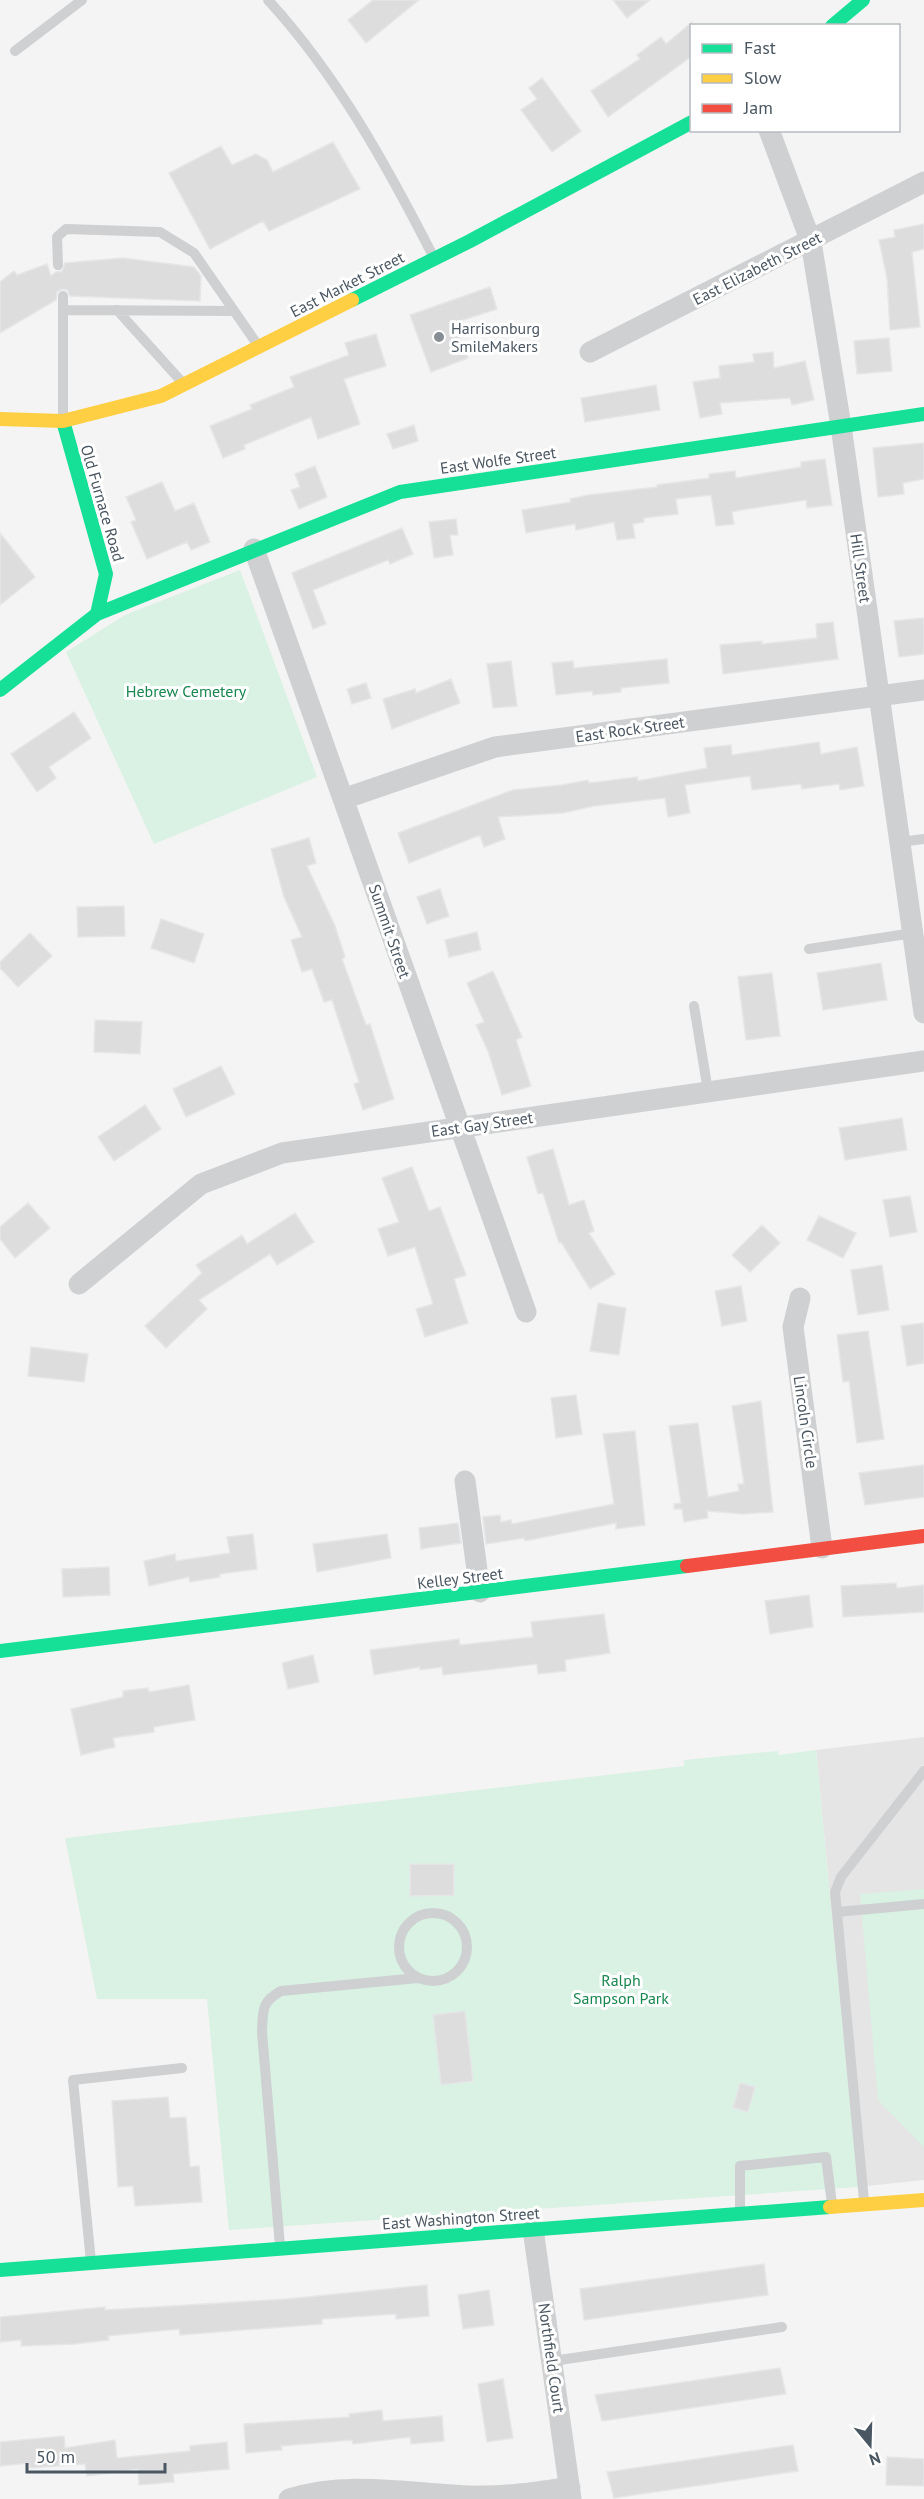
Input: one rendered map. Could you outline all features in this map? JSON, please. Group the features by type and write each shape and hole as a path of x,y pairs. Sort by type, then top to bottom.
{"street":[{"path":"834,24 863,0"},
{"name":"East Market Street","path":"0,418 63,421 161,396 435,259 690,123"},
{"name":"Hill Street","path":"770,132 811,242 841,426 924,1013"},
{"name":"East Elizabeth Street","path":"590,352 924,183"},
{"name":"East Wolfe Street","path":"97,614 400,492 924,414"},
{"name":"Old Furnace Road","path":"63,421 106,574 97,614"},
{"name":"Summit Street","path":"254,549 526,1312"},
{"path":"0,690 97,614"},
{"name":"East Rock Street","path":"343,799 495,747 924,690"},
{"name":"East Gay Street","path":"79,1284 201,1184 282,1153 924,1061"},
{"name":"Lincoln Circle","path":"800,1298 793,1327 822,1548"},
{"path":"465,1481 480,1592"},
{"name":"Kelley Street","path":"0,1651 924,1536"},
{"name":"East Washington Street","path":"0,2270 924,2200"},
{"name":"Northfield Court","path":"289,2499 316,2492 352,2488 477,2496 571,2493 533,2229"}],"lane":[{"path":"15,51 82,0"},
{"path":"268,0 301,36 386,164 435,259"},
{"path":"58,265 57,237 66,229 160,232 194,253 259,347"},
{"path":"63,296 63,421"},
{"path":"64,310 234,311"},
{"path":"117,310 184,385"},
{"path":"900,842 924,839"},
{"path":"808,950 913,933"},
{"path":"694,1006 708,1091"},
{"path":"864,2205 835,1892 841,1877 924,1771"},
{"path":"837,1912 924,1904"},
{"path":"280,2248 262,2032 263,2010 269,1998 281,1991 418,1978 439,1981 458,1971 467,1951 463,1930 448,1915 436,1912 424,1913 405,1926 399,1937 398,1949 401,1961 408,1971 418,1978"},
{"path":"91,2263 73,2080 182,2068"},
{"path":"740,2214 741,2166 826,2157 833,2207"},
{"path":"552,2361 782,2327"}],"shaded area":[{"path":"924,1737 924,2180 858,2187 816,1750"}],"green space":[{"name":"Hebrew Cemetery","path":"240,570 317,777 154,844 66,652 125,615"},
{"name":"Ralph Sampson Park","path":"816,1750 858,2187 229,2230 207,1999 97,1999 65,1838 684,1766 684,1760 778,1751 779,1755"},
{"path":"924,1889 924,2147 878,2100 860,1894"}],"building":[{"path":"373,0 419,0 366,43 348,20"},
{"path":"613,0 650,0 627,18"},
{"path":"692,22 690,24 690,57 608,117 591,91 640,59 637,55 661,37 666,44"},
{"path":"542,78 581,131 552,152 521,110 537,99 529,88"},
{"path":"333,142 360,189 269,231 263,221 210,249 169,173 221,146 232,165 256,154 267,160 273,172"},
{"path":"924,224 924,249 912,252 920,327 890,330 887,278 879,240 895,237 894,230"},
{"path":"123,258 194,267 201,276 200,301 70,296 67,290 62,289 57,292 56,300 0,333 0,282 14,271 17,275 47,264 51,276 62,271 65,263"},
{"name":"Harrisonburg SmileMakers","path":"490,287 497,309 454,323 468,358 431,372 410,315"},
{"path":"376,334 386,366 344,379 360,424 318,439 311,417 244,445 245,449 223,458 210,426 252,409 250,405 294,387 290,377 349,355 345,343"},
{"path":"889,338 892,371 857,374 854,341"},
{"path":"773,352 774,368 805,361 814,400 792,405 790,398 720,403 722,414 700,418 693,382 720,378 719,366 754,362 753,354"},
{"path":"656,385 660,410 585,422 581,398"},
{"path":"414,425 418,441 393,449 387,434"},
{"path":"924,443 924,479 903,483 904,494 878,497 873,448"},
{"path":"825,459 832,505 807,508 806,500 741,510 732,512 734,524 716,526 711,495 676,499 678,514 644,518 644,522 633,524 635,538 617,540 614,522 576,530 575,524 526,533 522,510 571,502 570,499 588,495 709,478 709,474 735,471 736,478 801,467 801,462"},
{"path":"315,466 327,497 299,509 291,490 300,487 295,474"},
{"path":"162,482 175,511 194,503 210,542 191,550 187,542 147,559 131,522 136,520 126,497"},
{"path":"456,519 458,535 450,535 453,555 434,558 429,522"},
{"path":"402,528 413,554 390,564 388,560 313,590 326,624 313,629 292,573"},
{"path":"0,533 35,577 0,605"},
{"path":"924,618 924,654 899,657 894,621"},
{"path":"833,622 838,659 723,674 720,645 762,641 762,644 817,638 816,624"},
{"path":"667,659 669,683 621,688 621,692 593,695 592,691 556,695 552,663 573,661 574,668"},
{"path":"511,661 517,706 493,708 487,664"},
{"path":"451,679 460,703 392,729 383,699 415,689 416,693"},
{"path":"366,683 371,698 352,704 347,689"},
{"path":"74,712 91,738 49,767 56,778 37,792 11,754"},
{"path":"819,742 821,754 857,747 864,786 840,790 839,784 802,789 801,784 752,790 750,776 685,785 690,813 668,817 665,798 594,806 563,813 498,817 505,839 484,847 480,835 409,863 398,833 513,790 588,780 589,783 637,777 638,781 707,768 704,748 731,745 732,755"},
{"path":"309,838 316,863 307,866 335,926 345,957 342,959 366,1025 370,1024 394,1099 363,1110 354,1084 359,1082 332,1000 324,1002 312,969 302,972 291,940 302,937 284,897 271,849"},
{"path":"440,889 449,916 427,924 417,897"},
{"path":"124,906 125,936 78,937 77,907"},
{"path":"161,919 204,934 194,963 151,948"},
{"path":"477,932 481,950 449,957 445,940"},
{"path":"30,933 52,956 18,987 0,968 0,962"},
{"path":"881,963 887,1000 823,1010 817,973"},
{"path":"493,971 522,1037 516,1040 531,1086 502,1095 488,1051 476,1025 484,1022 467,983"},
{"path":"772,973 780,1036 746,1040 738,977"},
{"path":"95,1020 142,1022 140,1054 94,1052"},
{"path":"221,1066 235,1094 186,1117 173,1089"},
{"path":"145,1105 161,1129 114,1161 98,1137"},
{"path":"902,1118 907,1150 845,1160 839,1128"},
{"path":"553,1149 569,1205 584,1200 594,1231 589,1233 615,1274 590,1289 561,1242 559,1243 543,1193 538,1194 527,1157"},
{"path":"412,1167 429,1211 440,1207 466,1275 454,1279 468,1323 425,1337 416,1309 433,1304 415,1247 388,1256 378,1229 399,1222 382,1178"},
{"path":"910,1196 917,1232 890,1237 883,1200"},
{"path":"28,1203 50,1228 15,1258 0,1239 0,1227"},
{"path":"295,1213 314,1242 277,1265 270,1254 199,1300 207,1309 166,1348 145,1326 202,1273 196,1265 242,1235 247,1244"},
{"path":"819,1216 856,1233 843,1258 807,1240"},
{"path":"762,1225 780,1243 750,1272 732,1255"},
{"path":"882,1265 889,1310 858,1315 851,1270"},
{"path":"741,1286 747,1321 722,1326 715,1291"},
{"path":"598,1303 626,1308 619,1355 590,1351"},
{"path":"924,1323 924,1363 907,1366 901,1326"},
{"path":"868,1331 884,1439 857,1443 849,1381 843,1382 837,1335"},
{"path":"31,1347 88,1354 84,1382 28,1376"},
{"path":"576,1395 582,1434 556,1438 551,1398"},
{"path":"761,1401 773,1512 743,1514 707,1511 708,1518 684,1522 682,1509 674,1509 674,1504 681,1503 669,1426 698,1423 708,1497 739,1491 738,1484 744,1484 732,1406"},
{"path":"635,1431 645,1525 616,1529 616,1523 525,1541 524,1538 486,1544 483,1517 500,1515 501,1522 511,1520 512,1524 614,1504 603,1434"},
{"path":"924,1465 924,1497 865,1505 859,1473"},
{"path":"458,1523 461,1543 421,1549 419,1528"},
{"path":"253,1534 257,1569 220,1574 220,1577 190,1582 189,1577 149,1586 144,1561 175,1554 176,1561 230,1553 227,1537"},
{"path":"387,1534 391,1558 317,1572 313,1544"},
{"path":"109,1567 110,1595 63,1597 62,1569"},
{"path":"896,1583 897,1588 924,1585 924,1612 843,1617 841,1586"},
{"path":"809,1595 813,1627 770,1634 765,1601"},
{"path":"604,1614 610,1653 565,1660 566,1671 538,1674 537,1664 443,1675 442,1667 420,1670 420,1667 374,1675 370,1650 459,1639 460,1645 533,1637 531,1622"},
{"path":"313,1655 319,1682 288,1689 282,1663"},
{"path":"189,1685 195,1720 154,1727 154,1732 113,1738 115,1747 81,1755 71,1709 123,1697 123,1691 148,1688 149,1692"},
{"path":"410,1864 454,1864 454,1895 410,1896"},
{"path":"465,2011 473,2081 441,2085 433,2015"},
{"path":"740,2083 755,2087 748,2112 733,2108"},
{"path":"168,2097 170,2118 186,2117 190,2167 199,2166 202,2202 135,2206 133,2186 118,2187 112,2101"},
{"path":"764,2264 768,2295 584,2320 580,2289"},
{"path":"427,2285 429,2316 396,2319 396,2314 322,2319 322,2324 180,2335 179,2329 108,2336 109,2340 74,2344 21,2346 21,2340 0,2342 0,2317 105,2307 105,2310 287,2299"},
{"path":"489,2290 494,2325 463,2329 458,2295"},
{"path":"780,2368 786,2394 602,2421 595,2395"},
{"path":"503,2379 513,2438 487,2442 478,2384"},
{"path":"382,2410 383,2421 442,2416 444,2441 411,2444 410,2437 353,2444 352,2440 281,2446 282,2450 246,2453 244,2424 350,2417 349,2414"},
{"path":"64,2436 65,2448 115,2440 117,2458 190,2451 190,2446 227,2442 229,2469 173,2474 174,2482 139,2485 138,2469 87,2476 85,2464 30,2468 29,2463 0,2466 0,2442"},
{"path":"793,2445 798,2471 614,2498 607,2472"},
{"path":"887,2457 924,2459 924,2486 886,2485"}],"traffic: fast":[{"path":"834,24 863,0"},
{"path":"352,300 470,241 690,123"},
{"path":"97,614 400,492 924,414"},
{"path":"0,690 97,614 106,574 63,421"},
{"path":"0,1651 687,1566"},
{"path":"0,2270 830,2207"}],"traffic: slow":[{"path":"0,419 63,421 161,396 352,300"},
{"path":"830,2207 924,2200"}],"traffic: jam":[{"path":"687,1566 924,1536"}],"place":[{"name":"Harrisonburg SmileMakers","path":"439,337"}]}
